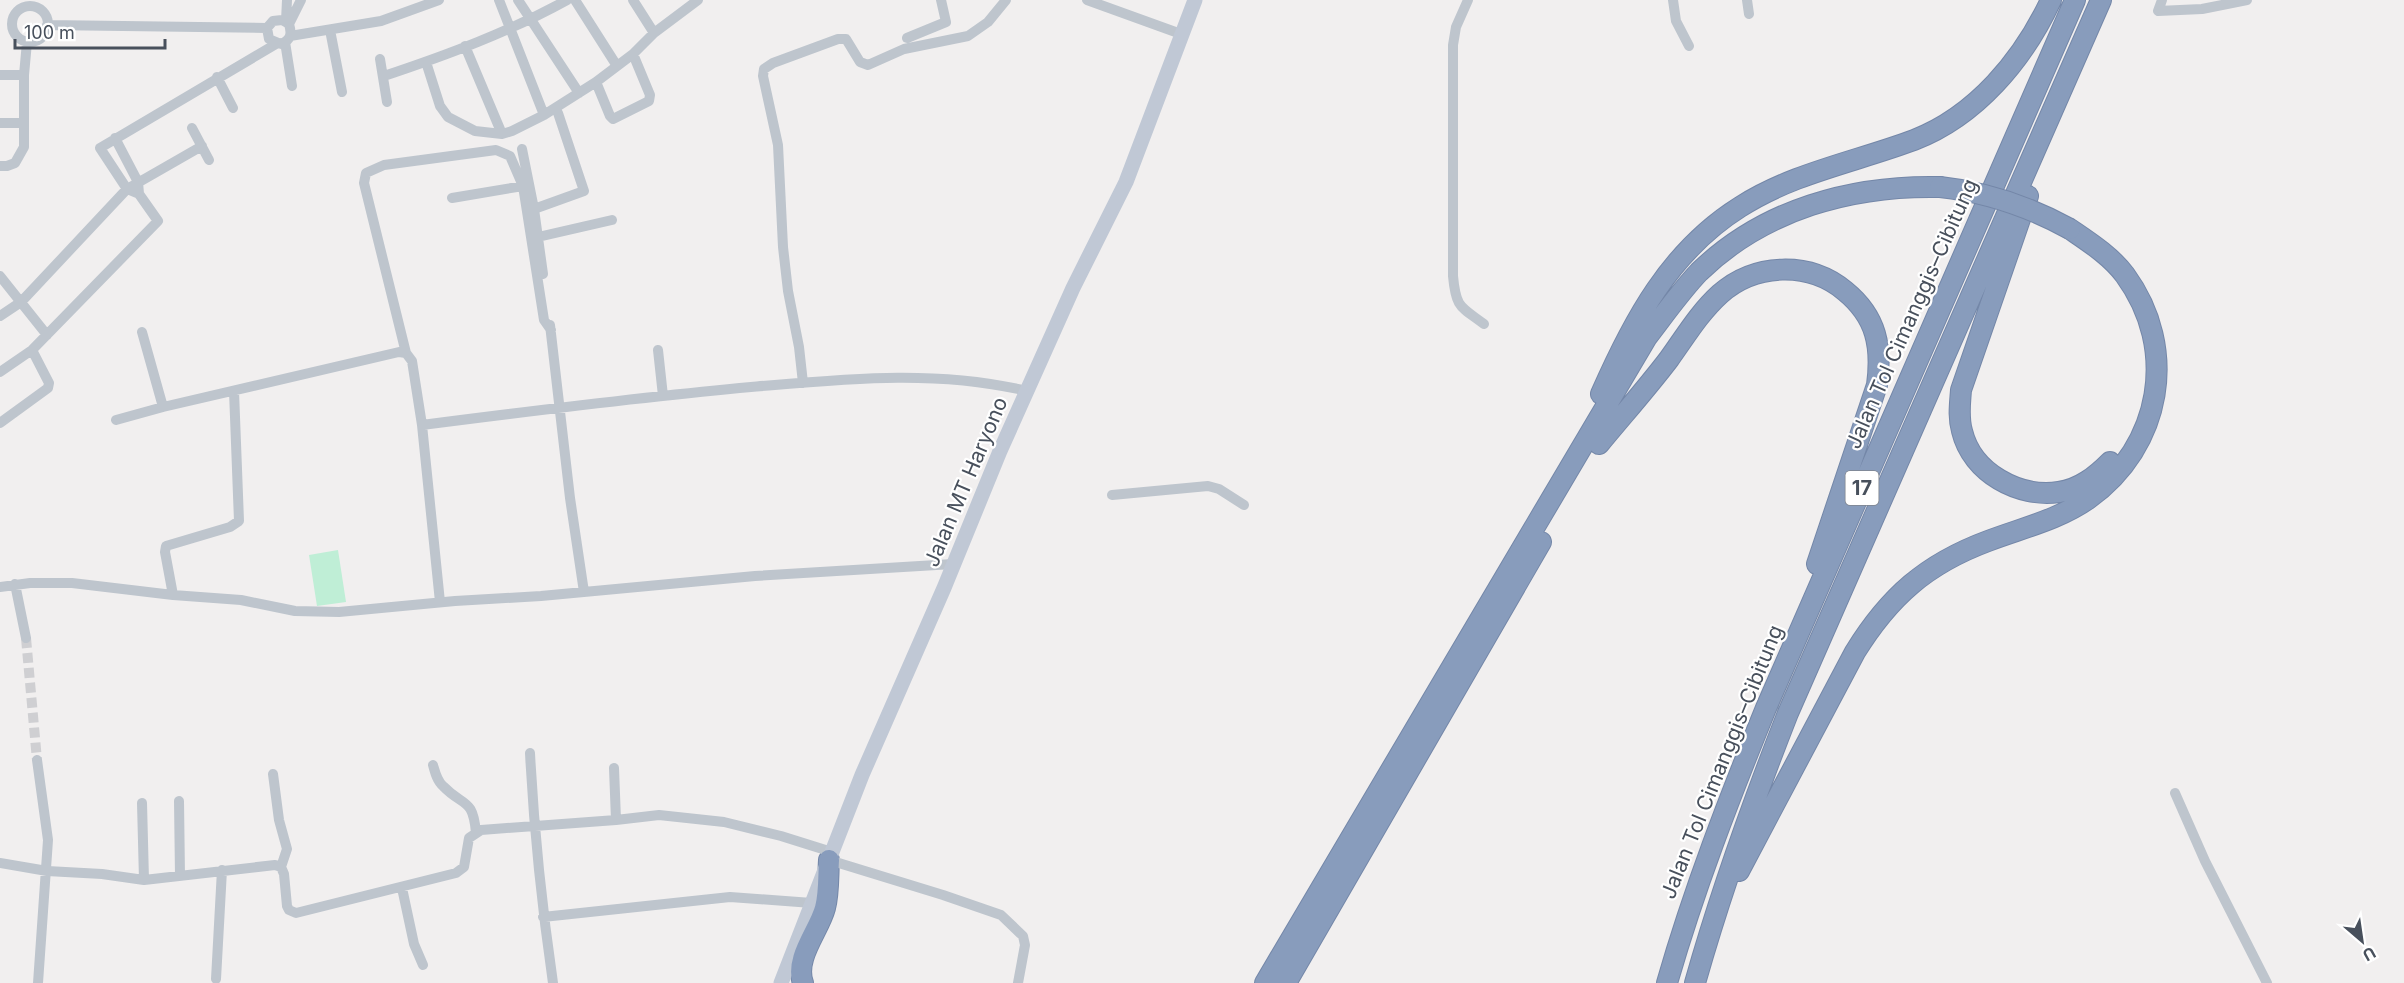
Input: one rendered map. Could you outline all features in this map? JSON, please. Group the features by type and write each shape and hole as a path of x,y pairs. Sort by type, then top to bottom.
{"highway":[{"path":"1560,484 1641,311 1660,282 1685,252 1739,207 1770,190 1808,174 1914,140 1946,125 1973,105 1999,80 2022,51 2051,0"},
{"name":"Jalan Tol Cimanggis–Cibitung","path":"1666,983 1688,909 1766,708 2075,0"},
{"name":"Jalan Tol Cimanggis–Cibitung","path":"1695,983 1713,917 1751,806 1788,713 2101,0"},
{"path":"2060,96 1961,390 1959,412 1962,433 1982,466 2001,481 2018,488 2042,493 2061,492 2082,484 2099,473 2114,457 2128,435 2139,412 2145,385 2143,348 2139,328 2128,301 2112,279 2065,233"},
{"path":"1265,983 1647,337 1676,298 1700,272 1732,245 1773,220 1823,200 1903,186 1939,193 2042,228 2065,233 2100,250 2124,273 2140,297 2151,325 2158,358 2156,388 2150,420 2138,444 2124,467 2079,504 2048,520 1986,542 1960,554 1908,585 1890,603 1870,626 1855,652 1713,917"},
{"path":"1286,983 1599,444 1658,344 1684,306 1710,279 1740,255 1778,232 1825,213 1866,202 1939,193"},
{"path":"1599,444 1669,358 1697,318 1720,294 1742,280 1768,271 1794,270 1816,274 1838,285 1854,298 1868,315 1877,338 1880,361 1877,385 1766,708"},
{"path":"803,983 801,977 803,960 825,907 830,856"}],"main road":[{"name":"Jalan MT Haryono","path":"781,983 890,708 1073,288 1126,182 1195,0"}],"street":[{"path":"287,0 284,41 292,86"},
{"path":"287,23 302,0"},
{"path":"139,194 127,189 100,151 102,146 217,77 284,41 381,21 439,0"},
{"path":"499,0 544,115"},
{"path":"518,0 579,93"},
{"path":"384,76 511,29 567,0"},
{"path":"575,0 617,66"},
{"path":"633,0 654,33"},
{"path":"907,38 946,22 941,0"},
{"path":"803,383 783,247 778,145 763,76 764,69 773,63 844,38 849,42 860,62 868,64 904,49 968,36 988,22 1006,0"},
{"path":"1087,0 1181,34"},
{"path":"1468,0 1456,27 1453,45 1453,276 1460,306 1470,316 1484,324"},
{"path":"1672,0 1676,21 1689,46"},
{"path":"1747,0 1749,14"},
{"path":"2163,0 2158,11 2202,9 2247,0"},
{"path":"426,62 440,106 448,117 475,131 502,134 544,115 596,82 633,54 691,2"},
{"path":"29,3 42,12 47,26 40,38 27,42 17,37 12,23 15,13 29,3"},
{"path":"47,26 267,28 273,21 287,23"},
{"path":"0,22 12,23"},
{"path":"267,28 269,39 284,41"},
{"path":"330,30 342,92"},
{"path":"0,166 15,163 24,147 24,75 27,42"},
{"path":"465,46 502,134"},
{"path":"596,82 613,119 649,100 650,95 633,54"},
{"path":"380,59 387,102"},
{"path":"0,75 24,75"},
{"path":"217,77 232,108"},
{"path":"534,209 584,192 558,113"},
{"path":"0,123 23,123"},
{"path":"192,129 209,160"},
{"path":"0,372 32,350 158,221 139,194 138,182 116,138"},
{"path":"0,316 21,302 127,189 202,146"},
{"path":"522,149 538,237 551,330 558,407 584,592"},
{"path":"440,602 422,425 412,361 406,353 364,183 366,173 384,165 496,150 510,156 523,186 544,320 551,330"},
{"path":"452,198 523,186"},
{"path":"538,237 612,220"},
{"path":"0,276 46,335"},
{"path":"142,332 163,407"},
{"path":"0,423 48,388 49,383 32,350"},
{"path":"658,350 663,396"},
{"path":"116,420 399,352 406,353"},
{"path":"422,425 558,407 886,376 926,376 974,380 1027,391"},
{"path":"172,595 166,546 230,527 239,521 234,391"},
{"path":"1112,495 1208,486 1219,489 1244,505"},
{"path":"0,587 15,584 72,583 172,595 242,600 295,611 381,609 755,576 953,564"},
{"path":"15,584 26,638"},
{"path":"530,753 534,826 543,916 553,983"},
{"path":"37,760 48,840 38,983"},
{"path":"433,765 441,785 473,810 477,833"},
{"path":"614,768 616,820"},
{"path":"273,774 279,820 287,849 281,867 284,874 287,906 289,910 296,913 402,888 461,870 464,867 467,842 481,830 659,815 724,822 781,836 830,856 1000,915 1023,936 1025,945 1018,983"},
{"path":"2175,793 2205,861 2267,983"},
{"path":"179,801 180,876"},
{"path":"142,802 144,880"},
{"path":"0,863 47,872 102,874 144,880 222,870 281,867"},
{"path":"216,980 222,870"},
{"path":"402,888 414,944 423,965"},
{"path":"543,916 730,897 812,903"}],"green space":[{"path":"338,550 346,602 317,606 309,555"}],"tunnel":[{"path":"26,638 37,760"}]}
